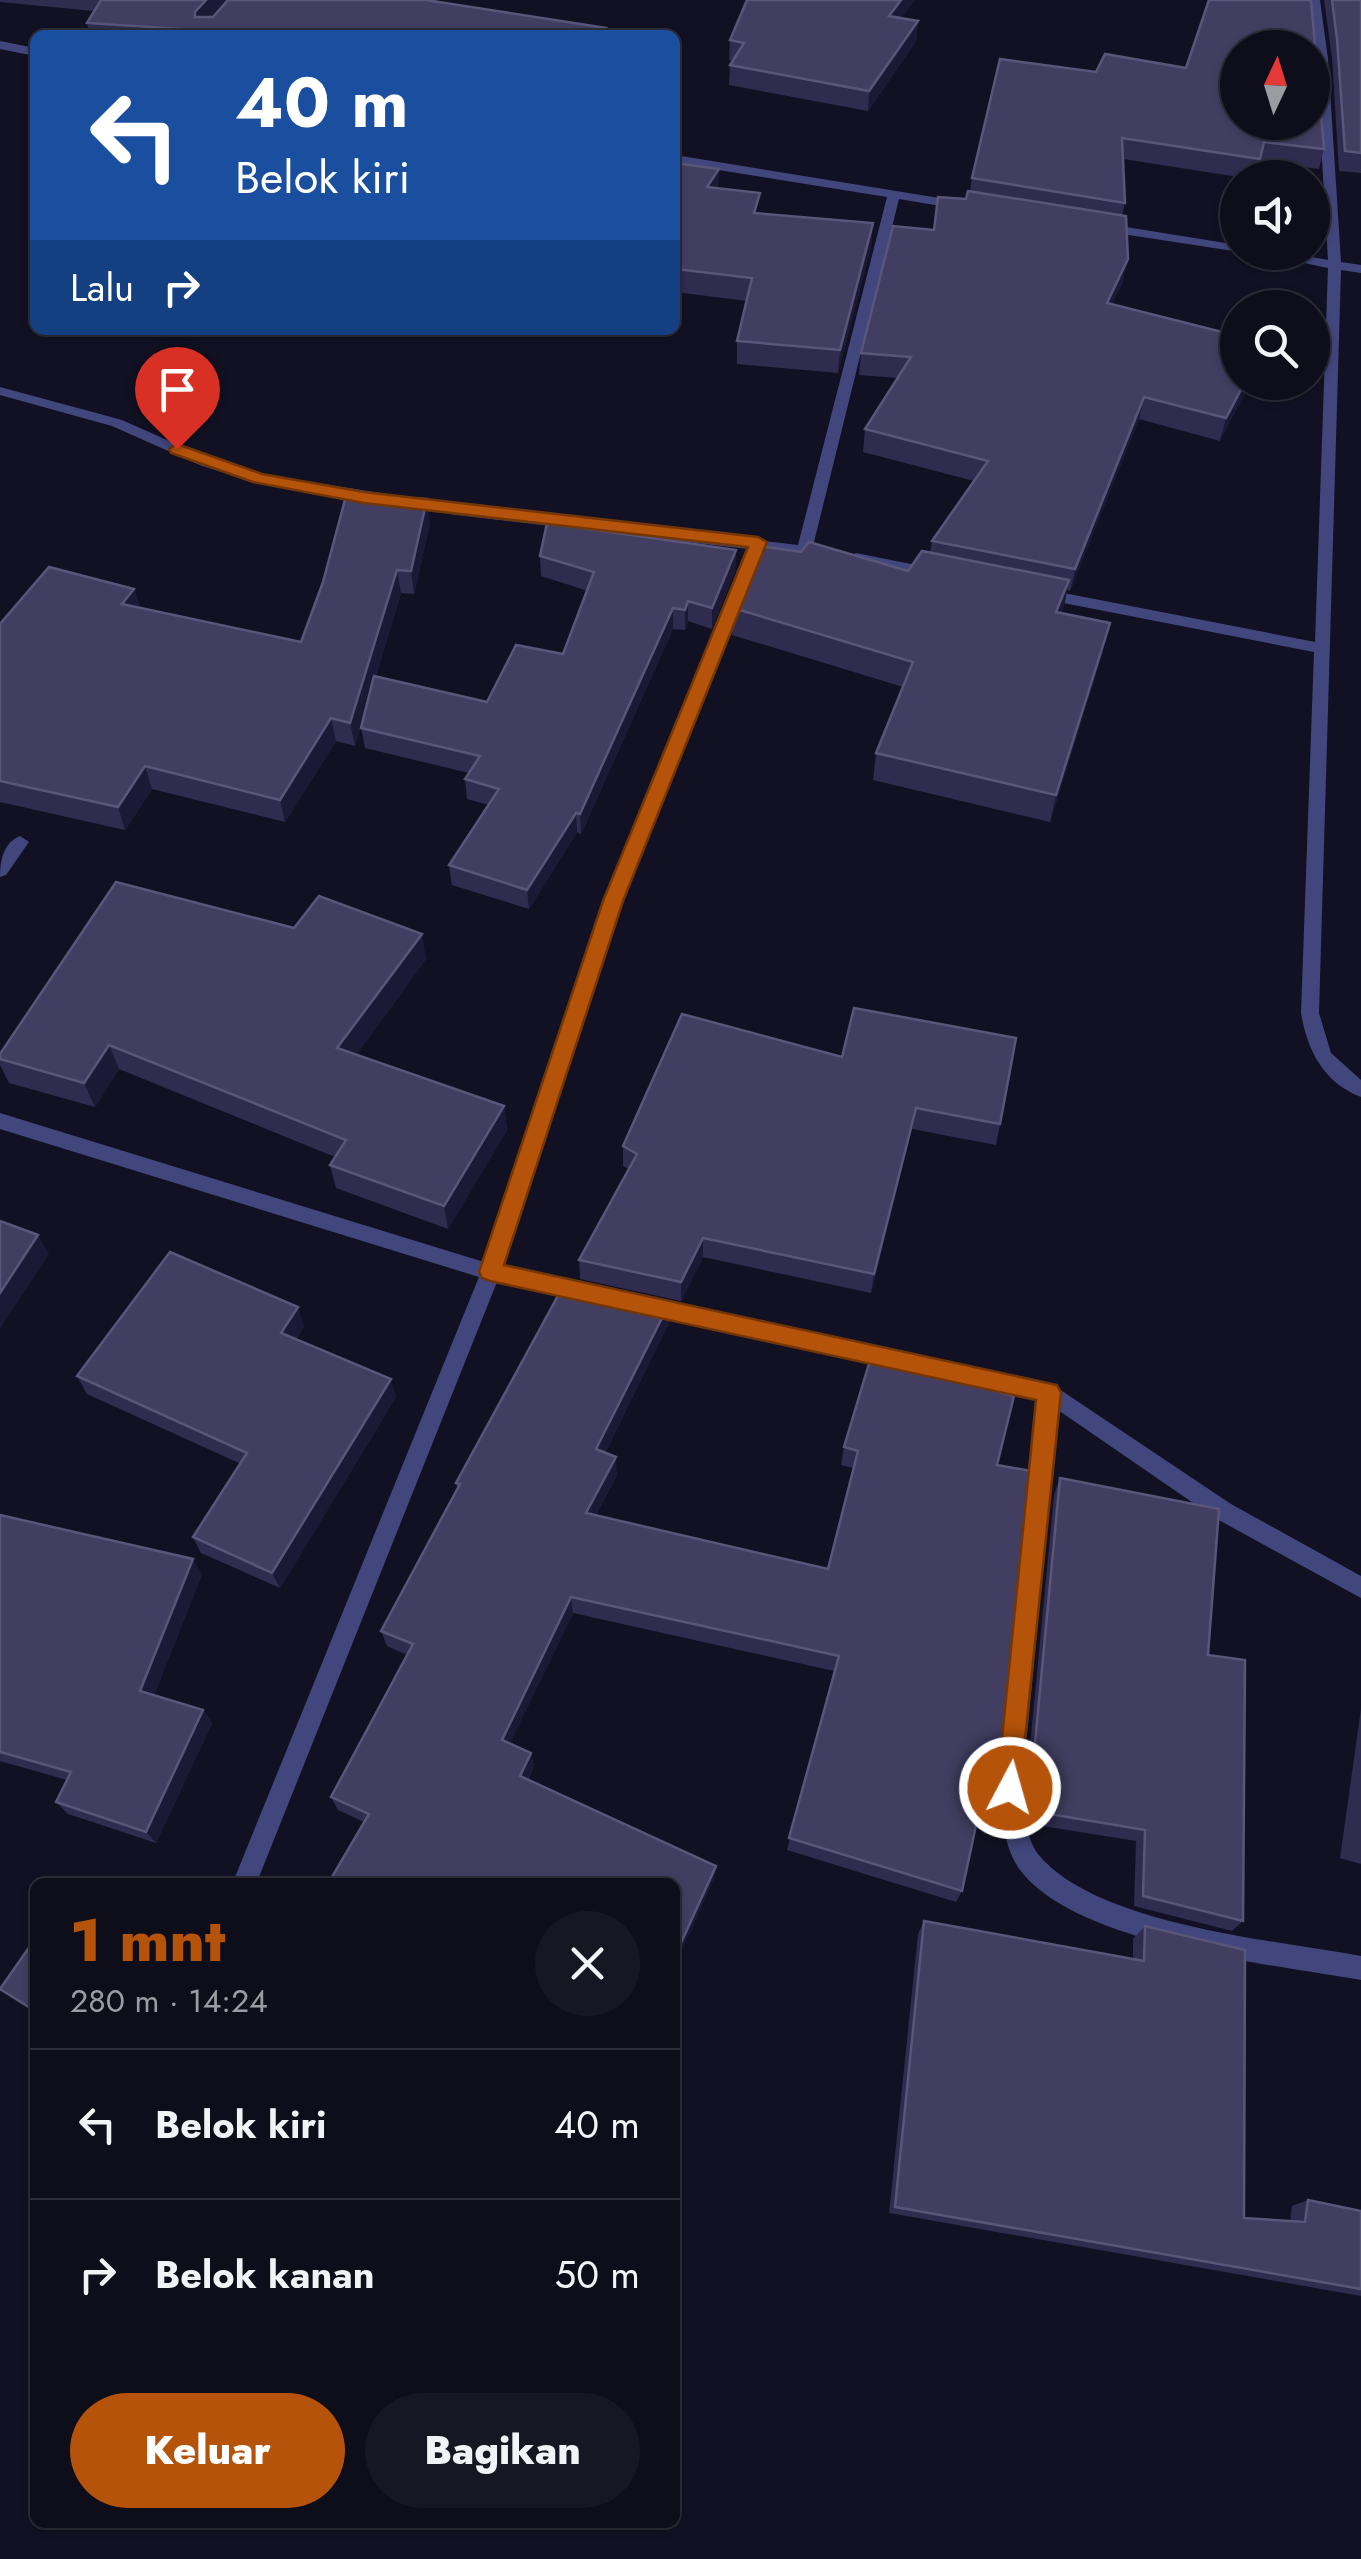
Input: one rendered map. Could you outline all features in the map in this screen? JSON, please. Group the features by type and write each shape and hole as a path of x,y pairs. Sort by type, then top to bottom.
{"street":[{"path":"1314,0 1322,59 1334,265 1310,1012 1316,1048 1337,1074 1361,1090"},
{"path":"0,45 30,51"},
{"path":"680,160 989,210"},
{"path":"805,548 894,194"},
{"path":"1084,225 1220,246"},
{"path":"1330,264 1361,269"},
{"path":"0,391 116,423 207,462 259,478 457,510 805,548 958,578"},
{"path":"247,1878 490,1272 613,901 758,542"},
{"path":"1015,589 1320,648"},
{"path":"0,871 20,842"},
{"path":"0,1120 490,1272 1049,1393 1224,1511 1361,1588"},
{"path":"1049,1393 1010,1788 1012,1810 1029,1862 1072,1898 1146,1926 1361,1968"}],"building":[{"path":"101,0 206,0 195,17 213,17 228,0 426,0 606,28 196,30 87,23"},
{"path":"747,0 901,0 889,16 918,21 869,91 730,65 744,43 730,40"},
{"path":"1209,0 1311,0 1314,30 1220,30 1220,140 1323,140 1324,149 1264,142 1260,159 1122,138 1125,203 972,178 1000,59 1096,72 1105,54 1186,68"},
{"path":"1332,0 1361,0 1361,153 1345,151"},
{"path":"680,164 719,169 707,187 760,193 754,213 873,223 840,350 737,341 752,278 680,270"},
{"path":"968,191 1126,216 1128,259 1107,303 1220,331 1220,400 1236,400 1226,418 1144,397 1075,569 932,541 988,461 865,429 911,357 861,353 893,226 934,230 938,197 966,199"},
{"path":"346,496 427,499 411,571 397,570 350,723 331,718 280,800 145,766 118,807 0,781 0,624 49,567 134,589 122,604 301,642 323,582"},
{"path":"547,523 736,550 712,608 688,601 685,610 673,608 580,814 576,813 527,890 449,865 499,789 465,779 480,756 361,728 374,676 487,702 516,645 563,654 594,572 540,556"},
{"path":"809,542 908,571 922,551 1069,580 1056,612 1110,623 1056,795 876,753 913,662 733,608 758,546 801,552"},
{"path":"116,882 294,928 319,896 422,934 337,1048 504,1106 444,1206 330,1165 346,1140 109,1045 84,1083 0,1059"},
{"path":"854,1008 1016,1038 1000,1124 916,1108 874,1274 703,1238 681,1282 579,1260 637,1154 623,1146 682,1014 842,1057"},
{"path":"0,1221 38,1235 0,1293"},
{"path":"170,1252 298,1307 281,1333 391,1379 272,1573 193,1537 247,1453 77,1376"},
{"path":"566,1281 669,1304 596,1449 616,1457 586,1513 828,1569 858,1451 844,1447 871,1357 1014,1396 997,1465 1031,1471 1001,1774 1005,1805 981,1802 962,1891 789,1838 839,1656 571,1597 502,1740 531,1753 520,1776 716,1866 680,1945 680,1878 331,1878 369,1814 331,1797 413,1644 381,1631 460,1484 456,1483"},
{"path":"1060,1478 1219,1509 1208,1655 1245,1660 1243,1921 1143,1896 1145,1830 1037,1812 1032,1775"},
{"path":"0,1515 193,1559 140,1691 203,1710 146,1832 56,1802 71,1772 0,1752"},
{"path":"924,1921 1144,1961 1145,1926 1245,1950 1244,2218 1305,2222 1308,2200 1361,2211 1361,2289 895,2207"},
{"path":"30,1946 30,2008 0,1989"}],"route":[{"path":"177,449 259,478 364,498 758,542 613,901 490,1272 1049,1393 1010,1788"}]}
